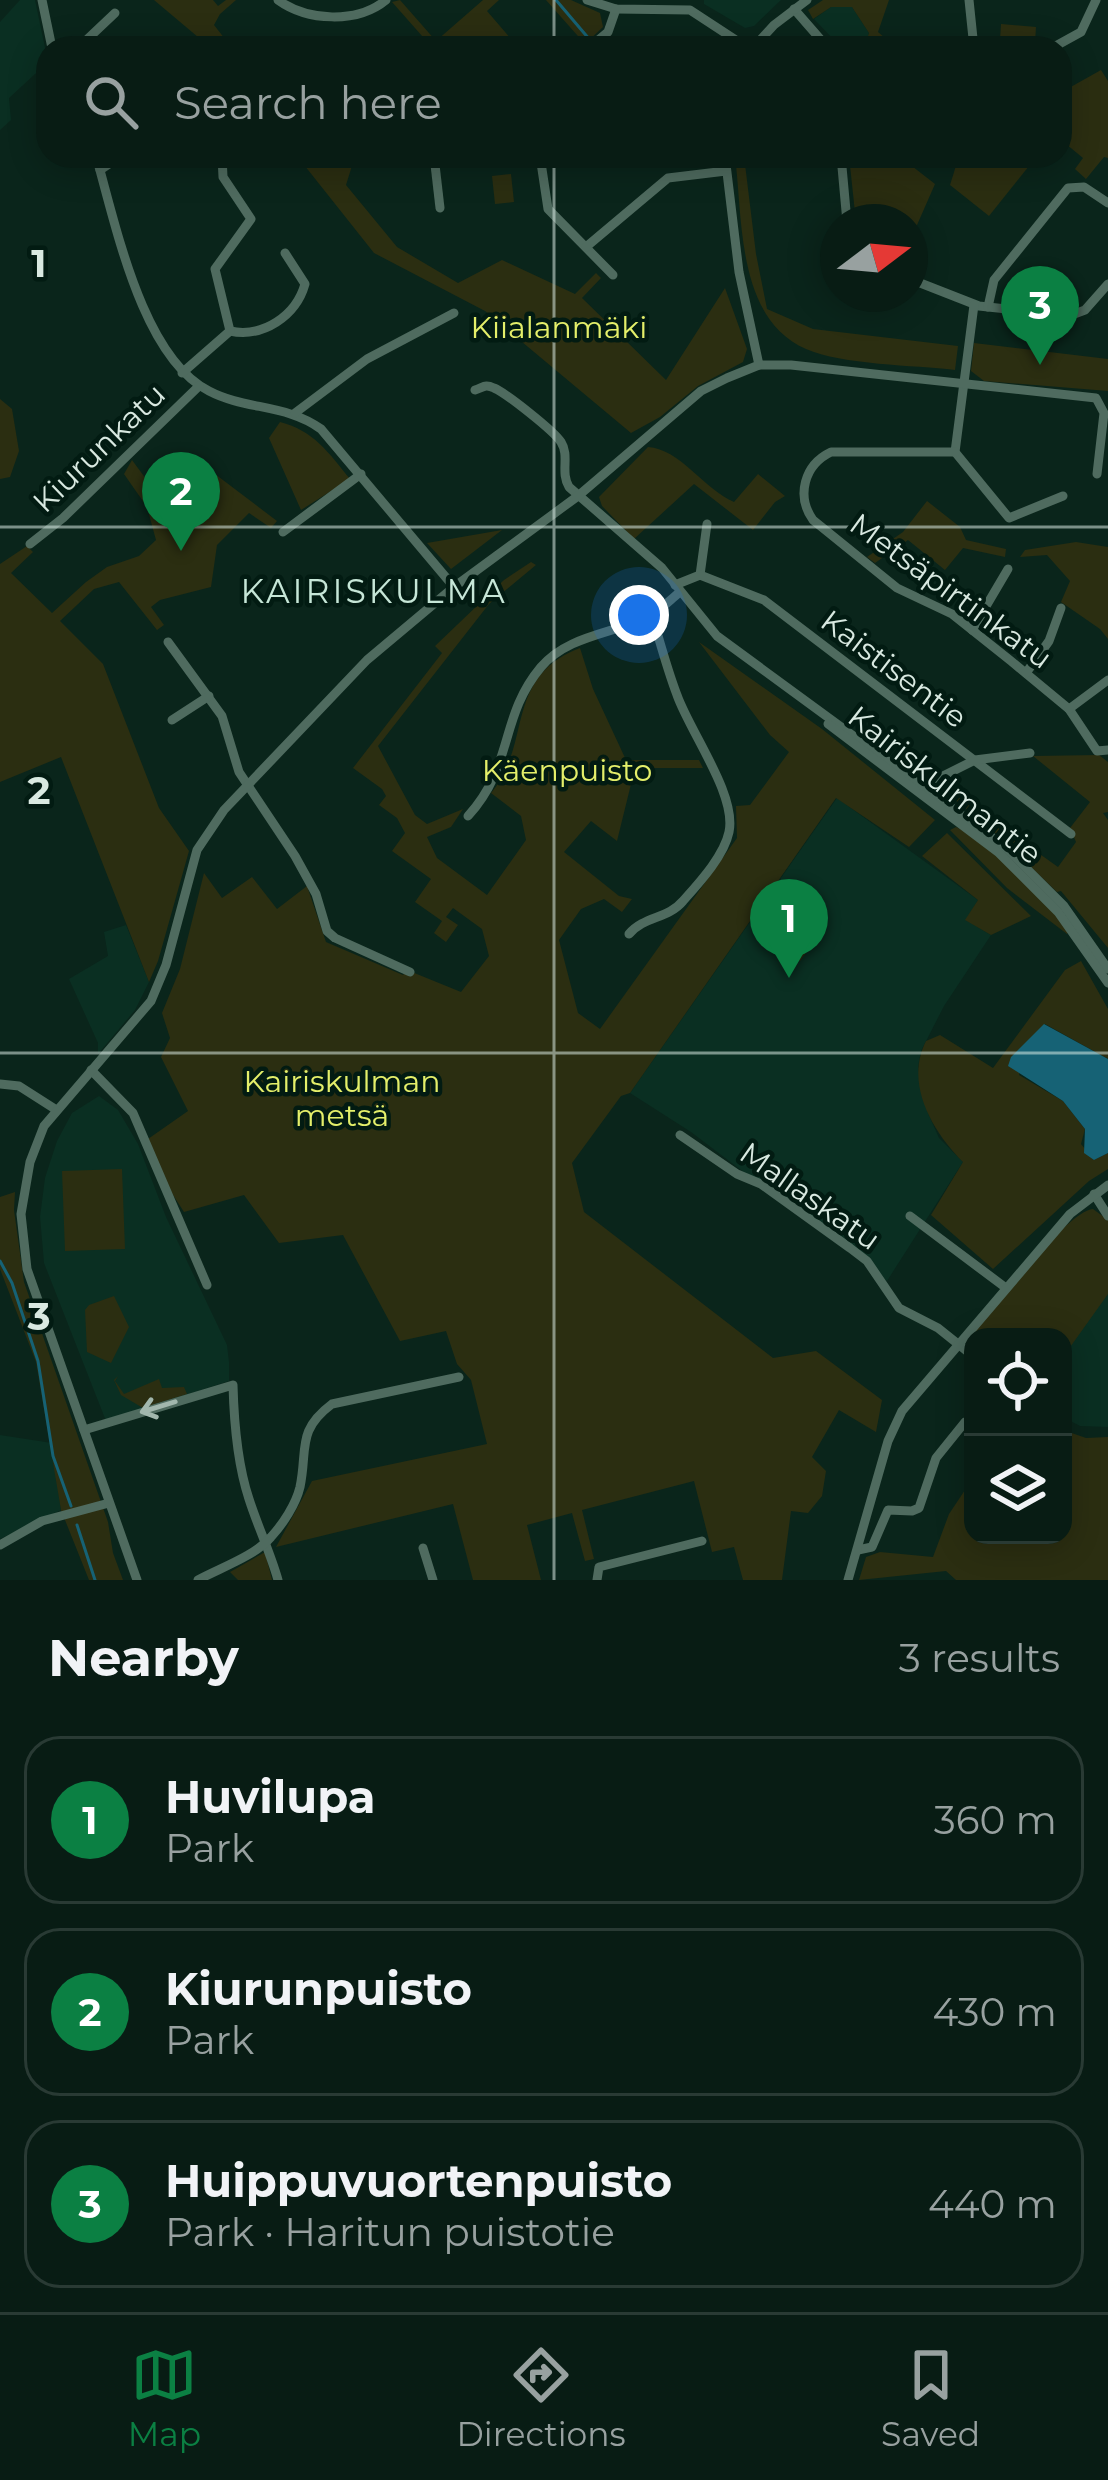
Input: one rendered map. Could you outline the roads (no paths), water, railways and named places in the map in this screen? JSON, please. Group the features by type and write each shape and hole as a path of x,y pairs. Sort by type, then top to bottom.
{"street":[{"path":"42,0 50,36"},
{"path":"278,0 317,17 360,12 386,0"},
{"path":"587,0 616,9 692,5 735,36"},
{"path":"764,36 807,0"},
{"path":"970,0 973,36"},
{"path":"1072,37 1081,32 1096,0"},
{"path":"603,36 616,9"},
{"path":"794,9 818,36"},
{"path":"91,36 116,13"},
{"path":"103,168 152,329 170,361 199,386 230,400 295,413 321,429 454,587"},
{"path":"223,168 223,177 248,209 250,219 215,269 230,331"},
{"path":"435,168 440,208"},
{"path":"542,168 548,209 613,275"},
{"path":"842,168 845,204"},
{"path":"586,248 668,178 726,170 744,305 758,365"},
{"path":"1063,496 1009,518 956,452 964,383 980,306 994,280 1068,188 1084,187 1108,203"},
{"path":"182,373 230,331 244,333 271,325 292,309 305,284 285,253"},
{"path":"928,286 980,306 1069,316 1085,310 1108,284"},
{"path":"295,413 367,359 454,313"},
{"path":"137,1580 39,1308 22,1244 21,1214 30,1162 55,1109 151,1001 166,965 196,850 247,783 367,660 454,587 578,496 701,391 758,365 1089,396 1102,404 1097,474"},
{"name":"Kiurunkatu","path":"30,544 199,386"},
{"path":"475,390 484,386 499,391 560,440 565,454 563,476 578,496"},
{"name":"Metsäpirtinkatu","path":"956,452 831,452 810,470 803,499 813,520 891,583 947,610 1070,709 1102,750"},
{"path":"283,532 361,475"},
{"name":"Kairiskulmantie","path":"578,496 662,568 717,636 1037,877 1064,906 1108,969"},
{"path":"468,816 495,779 517,701 541,668 579,641 652,615 678,588 700,575 707,524"},
{"path":"972,630 1008,569"},
{"name":"Kaistisentie","path":"700,575 764,600 1071,834"},
{"path":"1026,673 1049,641 1061,608"},
{"path":"629,934 643,921 680,906 729,833 723,788 677,697 652,615"},
{"path":"168,642 227,726 234,760 316,894 327,931 410,972"},
{"path":"1070,709 1108,680"},
{"path":"172,720 209,696"},
{"path":"921,788 975,760 1030,754"},
{"name":"Kairiskulmantie","path":"921,788 1031,883 1058,912 1108,983"},
{"path":"91,1070 133,1113 207,1286"},
{"path":"0,1084 19,1086 55,1109"},
{"name":"Mallaskatu","path":"680,1135 737,1174 761,1184 850,1247 867,1262 898,1308 929,1322 964,1348"},
{"path":"848,1580 894,1425 1070,1214 1108,1185"},
{"path":"1094,1194 1108,1216"},
{"path":"910,1216 1006,1288"},
{"path":"198,1580 268,1541 299,1490 303,1448 317,1415 332,1404 459,1377"},
{"path":"84,1430 233,1385 244,1480 278,1580"},
{"path":"858,1550 872,1547 889,1510 920,1508 936,1458 964,1422"},
{"path":"0,1544 42,1521 110,1503"},
{"path":"597,1580 599,1567 702,1541"},
{"path":"423,1548 433,1580"}],"water":[{"path":"1044,1024 1108,1059 1108,1153 1094,1160 1084,1153 1085,1129 1063,1101 1008,1066"}],"waterway":[{"path":"556,0 587,36"},
{"path":"0,1261 38,1361 53,1456 71,1506"},
{"path":"77,1525 95,1580"}],"place":[{"name":"Huippuvuortenpuisto","path":"1040,365"},
{"name":"Kiurunpuisto","path":"181,551"},
{"name":"Huvilupa","path":"789,978"}],"district":[{"name":"KAIRISKULMA","path":"374,591"}],"park label":[{"name":"Kiialanmäki","path":"559,327"},
{"name":"Käenpuisto","path":"567,770"},
{"name":"Kairiskulman metsä","path":"342,1098"}]}
